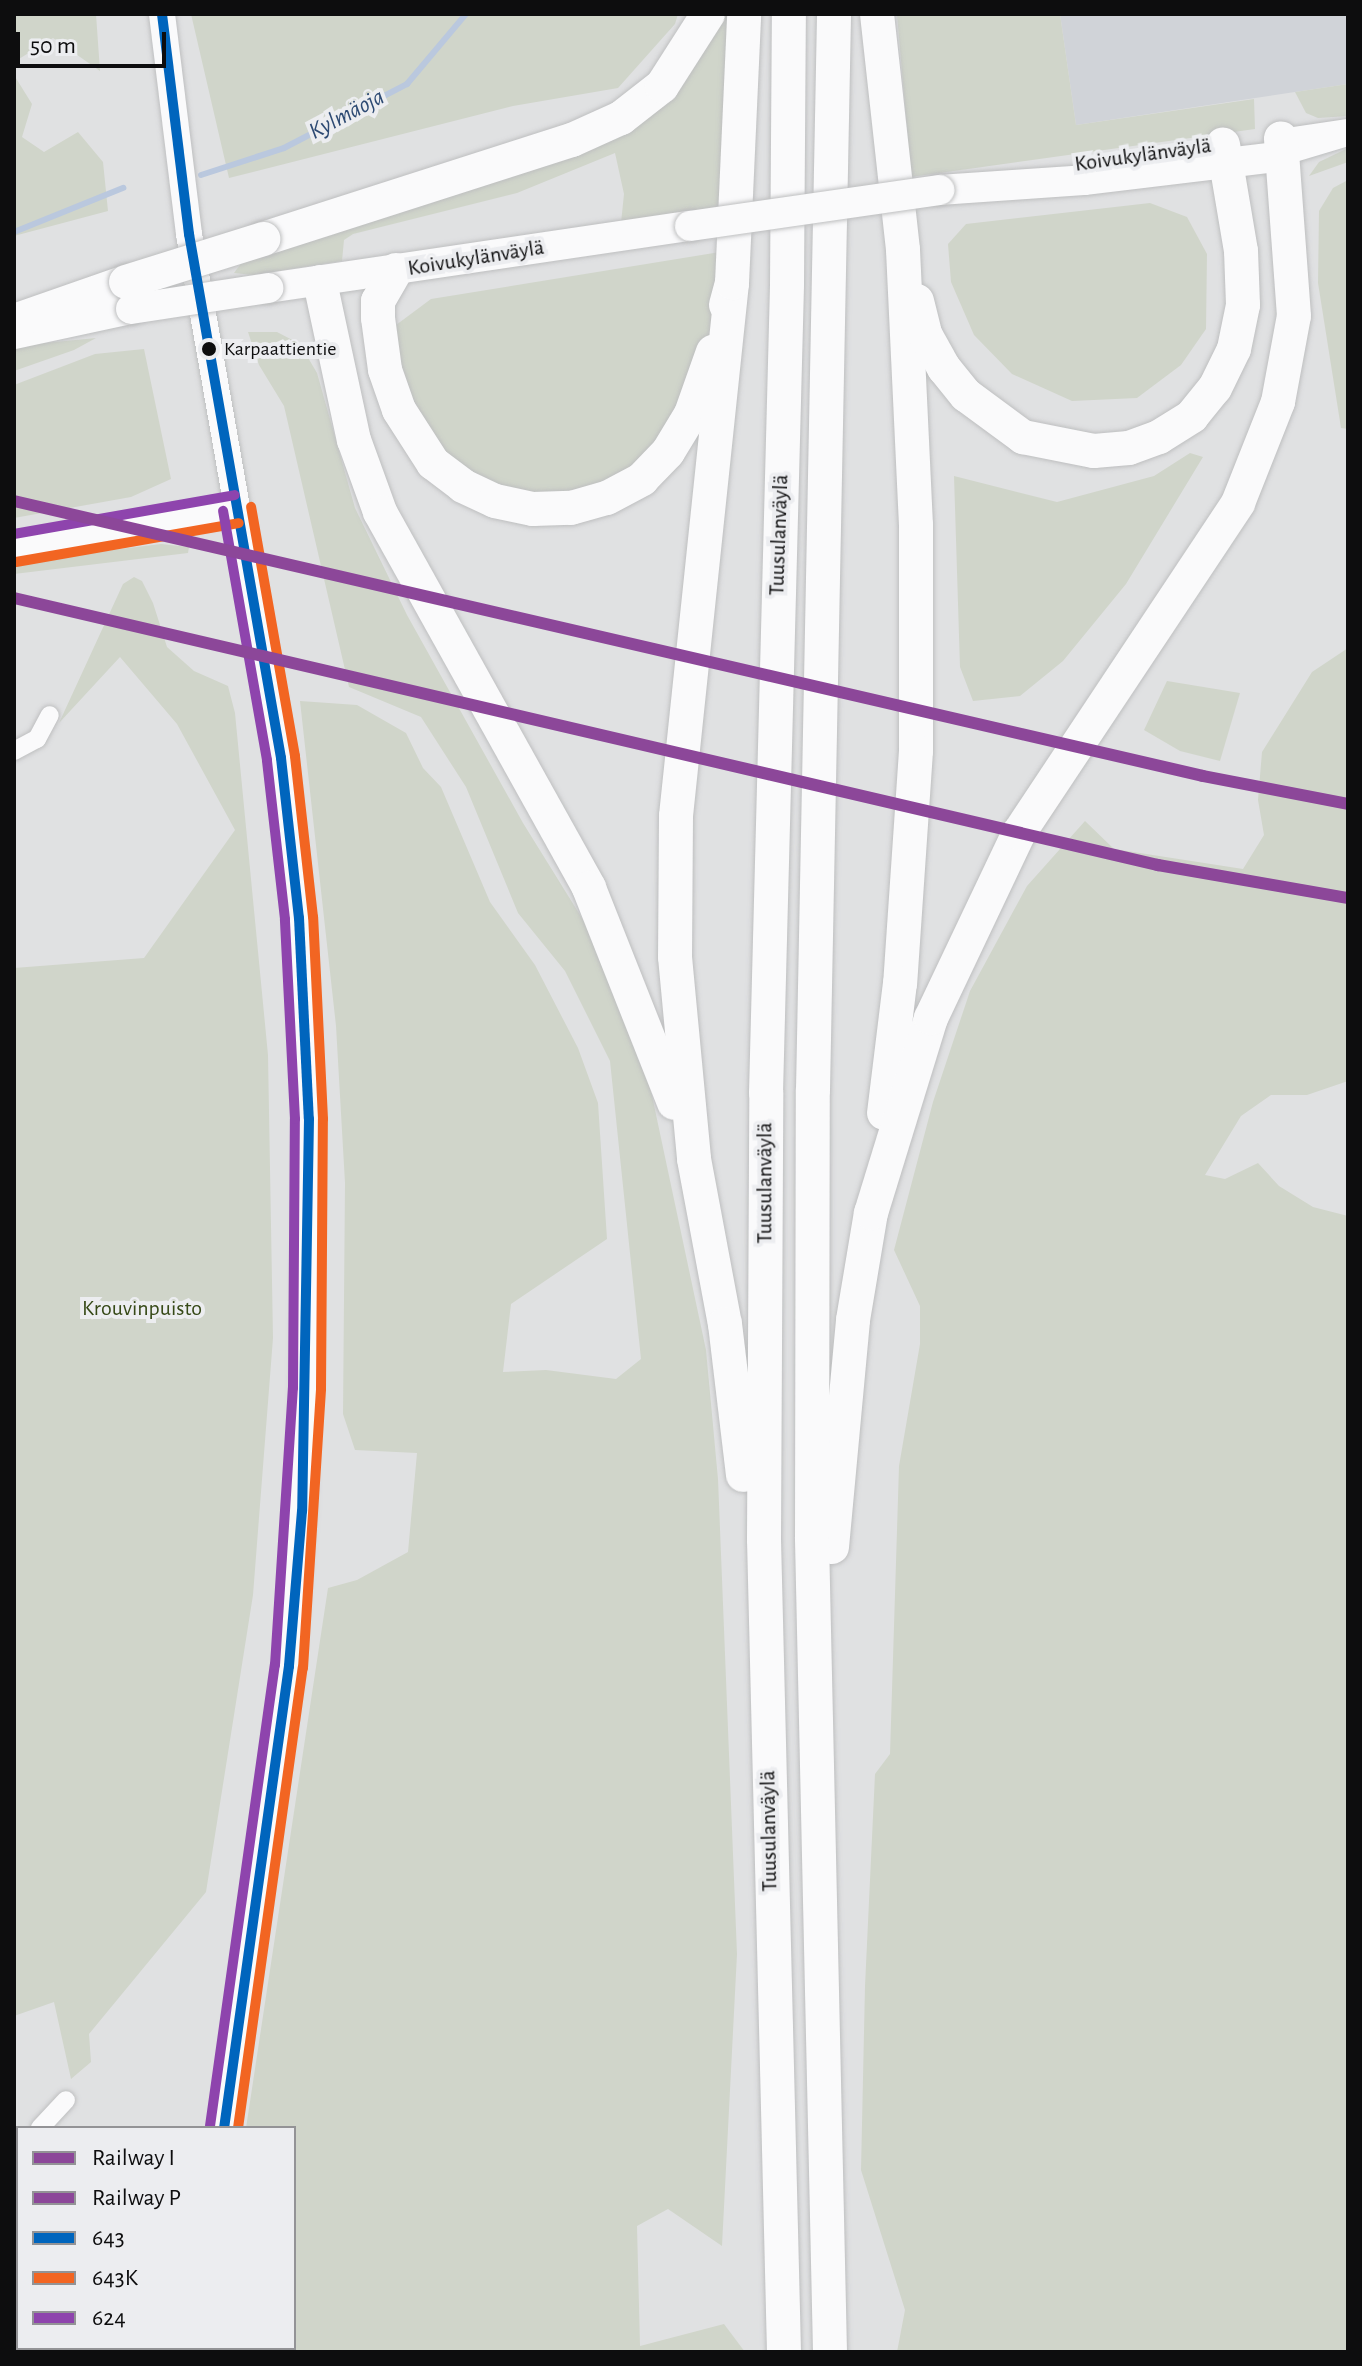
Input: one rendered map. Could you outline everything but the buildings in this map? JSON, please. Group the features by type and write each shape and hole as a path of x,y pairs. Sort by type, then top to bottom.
{"highway":[{"path":"14,321 128,296 263,239 572,140 621,118 662,86 708,14"},
{"path":"744,14 732,283 676,816 675,957 694,1159 741,1429 745,1523 767,1718"},
{"name":"Tuusulanväylä","path":"784,2352 767,1718 766,1109 787,284 789,14"},
{"name":"Tuusulanväylä","path":"830,2352 816,1731 813,1090 834,14"},
{"path":"816,1731 853,1320 871,1213 900,983 916,751 916,525 903,250 877,14"},
{"path":"871,1213 931,1018 977,914 1067,755 1213,546 1259,456 1281,388 1294,316 1283,147"},
{"path":"903,250 925,334 966,395 1023,437 1059,448 1129,448 1159,437 1192,416 1215,388 1234,349 1243,305 1242,265 1225,154"},
{"path":"396,270 378,301 378,318 385,370 411,435 433,463 463,486 533,509 571,508 607,498 642,479 668,452 707,375 732,283"},
{"path":"320,282 354,440 380,512 589,888 694,1159"}],"main road":[{"path":"162,14 178,164 281,758 299,918 309,1119 302,1511 289,1666 224,2126"},
{"name":"Koivukylänväylä","path":"14,334 128,296 320,282 939,190 1082,162 1225,154 1283,147"},
{"path":"14,548 237,509"}],"street":[{"name":"Koivukylänväylä","path":"1283,147 1348,128"},
{"name":"Koivukylänväylä","path":"1283,147 1348,137"},
{"path":"14,751 37,739 50,715"},
{"path":"42,2126 66,2100"}],"shaded area":[{"path":"1060,14 1348,14 1348,84 1076,125"}],"green space":[{"path":"14,14 96,14 100,71 53,38 14,62"},
{"path":"191,14 678,14 675,24 618,88 513,106 229,178"},
{"path":"721,14 731,14 727,205 621,223 624,194 615,153 517,193 353,234 344,240 342,261 253,275 234,273 245,258 580,151"},
{"path":"897,14 1060,14 1076,125 1254,99 1255,129 911,177"},
{"path":"14,75 32,104 22,137 44,152 78,132 103,162 108,211 14,236"},
{"path":"1348,84 1348,116 1318,118 1306,113 1295,92"},
{"path":"1348,148 1348,162 1309,176 1319,162"},
{"path":"1348,180 1348,429 1341,428 1318,283 1319,211 1333,188"},
{"path":"1150,203 1187,217 1207,254 1206,329 1181,365 1137,398 1072,401 1012,374 974,335 951,282 948,244 966,224"},
{"path":"720,252 718,315 683,410 634,471 579,497 500,494 446,459 406,393 392,328 431,299"},
{"path":"248,332 277,332 300,344 317,373 355,508 407,615 523,823 585,923 651,1091 706,1350 718,1479 737,1954 722,2246 668,2209 637,2226 640,2346 724,2324 745,2352 213,2352 296,2350 296,2126 246,2126 328,1588 357,1580 408,1552 417,1453 355,1450 343,1414 345,1183 336,1026 300,701 357,705 406,733 423,768 441,787 490,902 535,965 578,1048 598,1103 607,1239 511,1304 503,1372 546,1370 616,1379 641,1359 610,1061 565,971 518,913 466,787 421,717 349,687 284,406 259,365"},
{"path":"96,338 74,350 14,371 14,346"},
{"path":"144,349 171,479 131,497 14,518 14,385 95,354"},
{"path":"1190,453 1203,457 1126,584 1063,661 1020,696 973,701 960,667 954,476 1057,502 1154,476"},
{"path":"161,544 189,547 188,553 14,574 14,562"},
{"name":"Krouvinpuisto","path":"134,577 142,581 153,603 167,647 194,671 228,686 235,713 268,1055 273,1338 253,1595 206,1892 89,2034 91,2062 71,2079 54,2002 14,2016 14,968 144,958 235,830 177,724 120,657 59,723 123,584"},
{"path":"1348,648 1348,1081 1307,1095 1271,1095 1241,1116 1205,1175 1225,1179 1258,1163 1279,1186 1313,1207 1348,1216 1348,2352 897,2352 905,2310 861,2170 865,1986 875,1774 890,1754 899,1466 920,1344 920,1306 894,1250 933,1102 970,991 1027,886 1085,821 1114,849 1243,869 1264,835 1258,800 1262,752 1312,672"},
{"path":"1167,681 1240,693 1220,761 1180,751 1144,730"},
{"path":"16,2322 16,2350 152,2350 151,2352 14,2352"}],"waterway":[{"name":"Kylmäoja","path":"201,175 284,148 407,84 466,14"},
{"name":"Kylmäoja","path":"14,232 123,188"}],"rail line":[{"name":"I","path":"14,501 1203,776 1348,804"},
{"name":"P","path":"14,598 1158,865 1348,898"}],"transit line":[{"name":"643","path":"162,14 189,234 281,758 299,918 309,1119 302,1511 289,1666 224,2126"},
{"name":"624","path":"14,534 235,495"},
{"name":"643K","path":"238,2126 303,1668 321,1389 323,1119 313,917 295,756 251,507"},
{"name":"624","path":"210,2126 275,1665 293,1388 295,1119 285,919 267,760 223,511"},
{"name":"643K","path":"16,562 239,523"}],"place":[{"name":"Karpaattientie","path":"209,349"}]}
